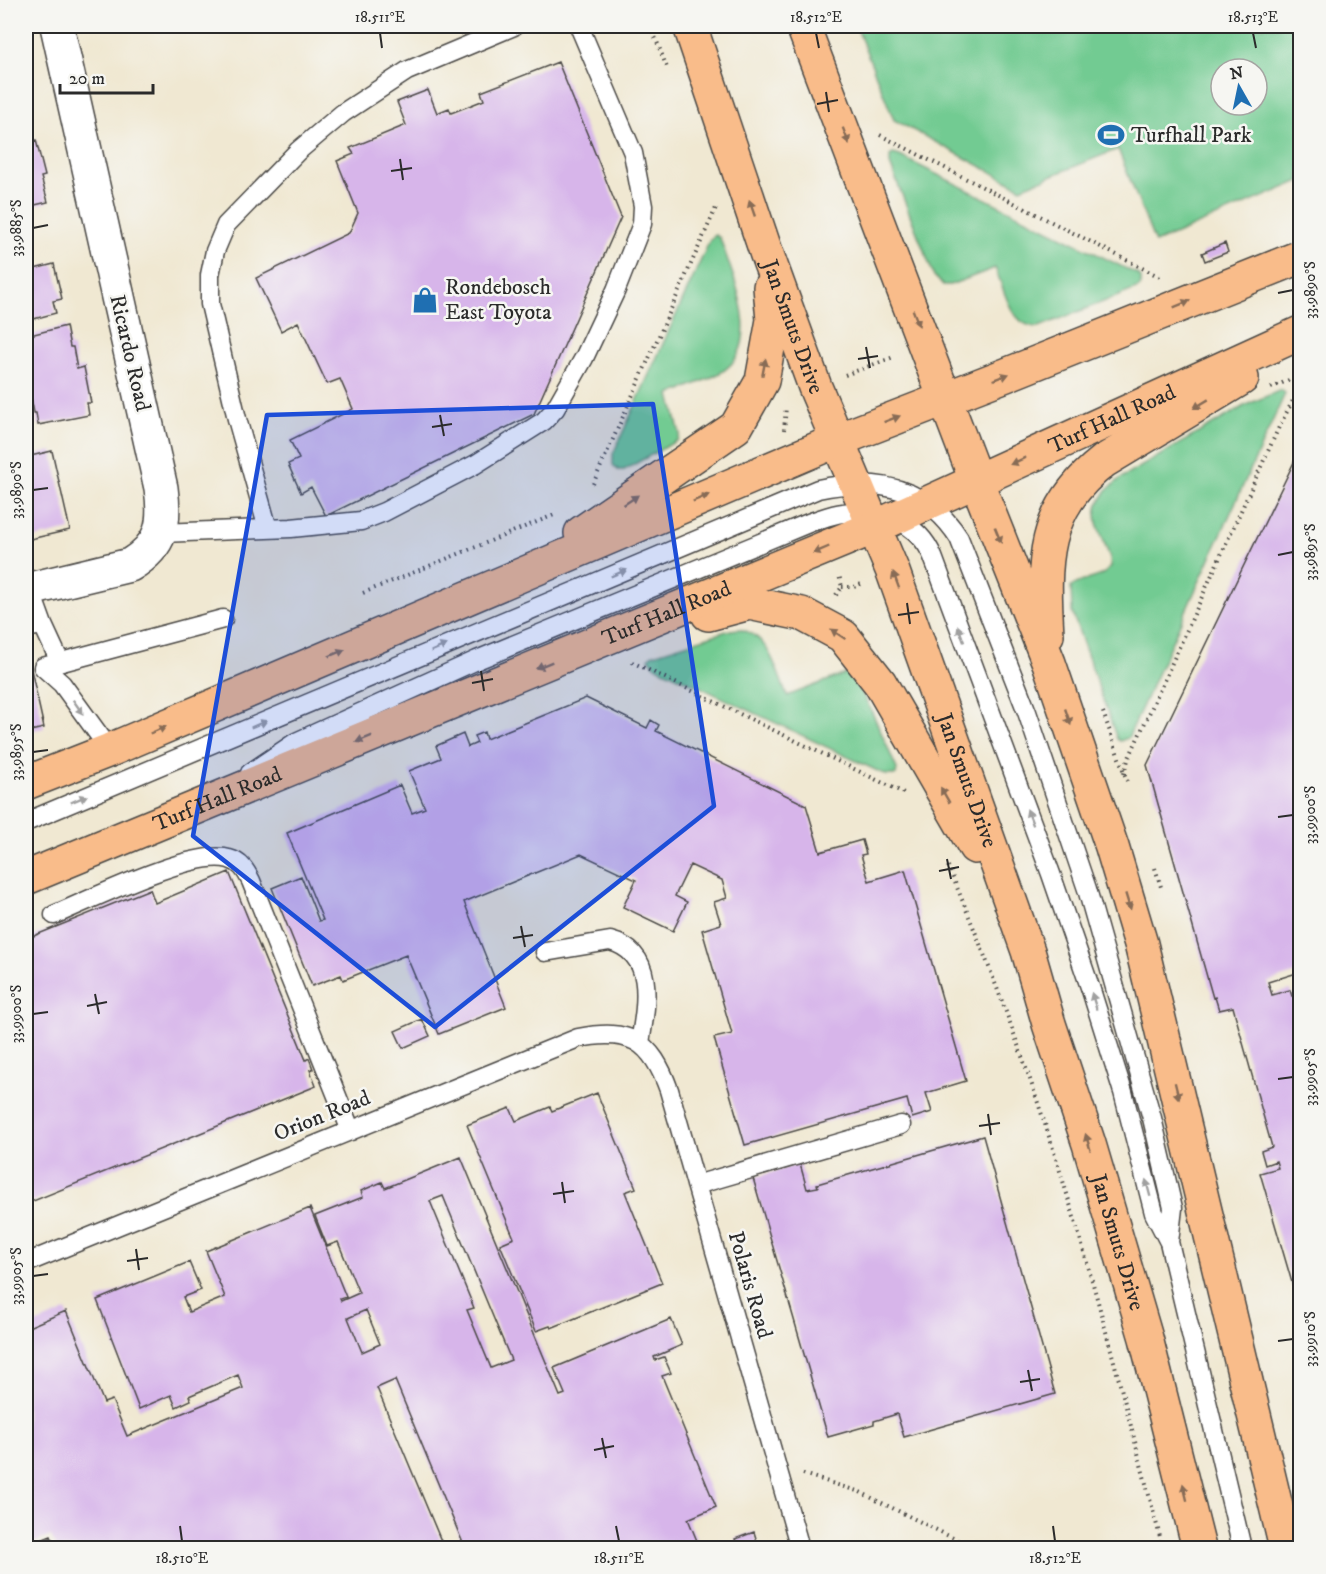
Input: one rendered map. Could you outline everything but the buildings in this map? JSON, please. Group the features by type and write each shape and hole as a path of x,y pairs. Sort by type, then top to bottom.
{"main road":[{"name":"Jan Smuts Drive","path":"690,26 766,252 815,387 873,511 1017,919 1089,1144 1139,1315 1199,1548"},
{"path":"803,26 976,480 1049,663 1108,837 1141,944 1286,1548"},
{"path":"512,579 736,427 762,381 773,320 766,252"},
{"path":"26,783 110,750 838,440 1300,257"},
{"path":"1049,663 1046,556 1053,528 1072,493 1104,461 1237,382 1300,333"},
{"name":"Turf Hall Road","path":"26,878 590,645 873,511 927,503 1300,333"},
{"path":"590,645 749,603 802,614 843,636 880,683 1017,919"}],"street":[{"name":"Ricardo Road","path":"57,26 160,488 163,512 161,533"},
{"path":"28,589 130,565 152,547 161,533"}],"lane":[{"path":"268,529 237,419 210,304 210,275 215,251 226,225 298,151 343,113 407,71 514,26"},
{"path":"161,533 336,525 361,521 384,513 476,464 544,421 555,409 584,358 616,290 642,224 643,206 633,153 579,26"},
{"path":"26,822 818,489 839,484 873,511 911,527 920,534 933,557 1062,905 1123,1092 1154,1213 1169,1242 1242,1548"},
{"path":"873,511 876,484 893,487 927,503 950,524 959,538 1027,712 1087,889 1152,1118 1173,1208 1169,1242"},
{"path":"201,806 296,742 477,660 811,522 844,512 873,511"},
{"path":"28,589 34,626 51,665 110,750"},
{"path":"51,665 223,619"},
{"path":"54,915 164,869 200,858 223,857 241,865 251,881 351,1131"},
{"path":"545,952 610,941 631,951 641,970 646,992 640,1043"},
{"name":"Orion Road","path":"26,1263 578,1038 612,1035 640,1043"},
{"name":"Polaris Road","path":"640,1043 657,1060 664,1076 800,1548"},
{"path":"696,1185 901,1125"}],"path":[{"path":"871,131 1168,282"},
{"path":"590,489 716,208"},
{"path":"836,379 897,356"},
{"path":"1124,774 1128,760 1274,438 1300,387"},
{"path":"783,434 788,399"},
{"path":"363,593 561,512"},
{"path":"836,566 842,587"},
{"path":"842,587 854,587 867,582"},
{"path":"831,601 842,587"},
{"path":"624,660 631,661 910,796"},
{"path":"946,862 982,946 1059,1169 1163,1548"},
{"path":"777,1466 860,1492 973,1548"}],"highlighted area":[{"path":"653,404 714,806 435,1027 193,836 267,415"}],"green space":[{"name":"Turfhall Park","path":"856,26 1300,26 1300,181 1155,243 1118,149 1021,188 894,120"},
{"path":"893,154 1137,274 1141,278 1141,285 1139,288 1039,327 1029,326 1015,315 995,268 950,285 943,285 934,276 890,164 890,156"},
{"path":"715,235 720,238 738,290 744,328 742,346 734,361 720,373 670,395 680,434 678,440 624,470 618,470 613,465 613,454 710,240"},
{"path":"1281,390 1285,393 1284,396 1128,738 1120,741 1117,739 1072,612 1071,587 1097,577 1111,566 1097,523 1098,504 1107,490 1121,478 1246,405"},
{"path":"739,629 758,638 765,646 771,655 787,696 847,673 861,691 875,718 897,769 896,775 886,775 655,666 649,658 651,655"}],"place":[{"name":"Turfhall Park","path":"1111,135"},
{"name":"Rondebosch East Toyota","path":"425,300"}]}
